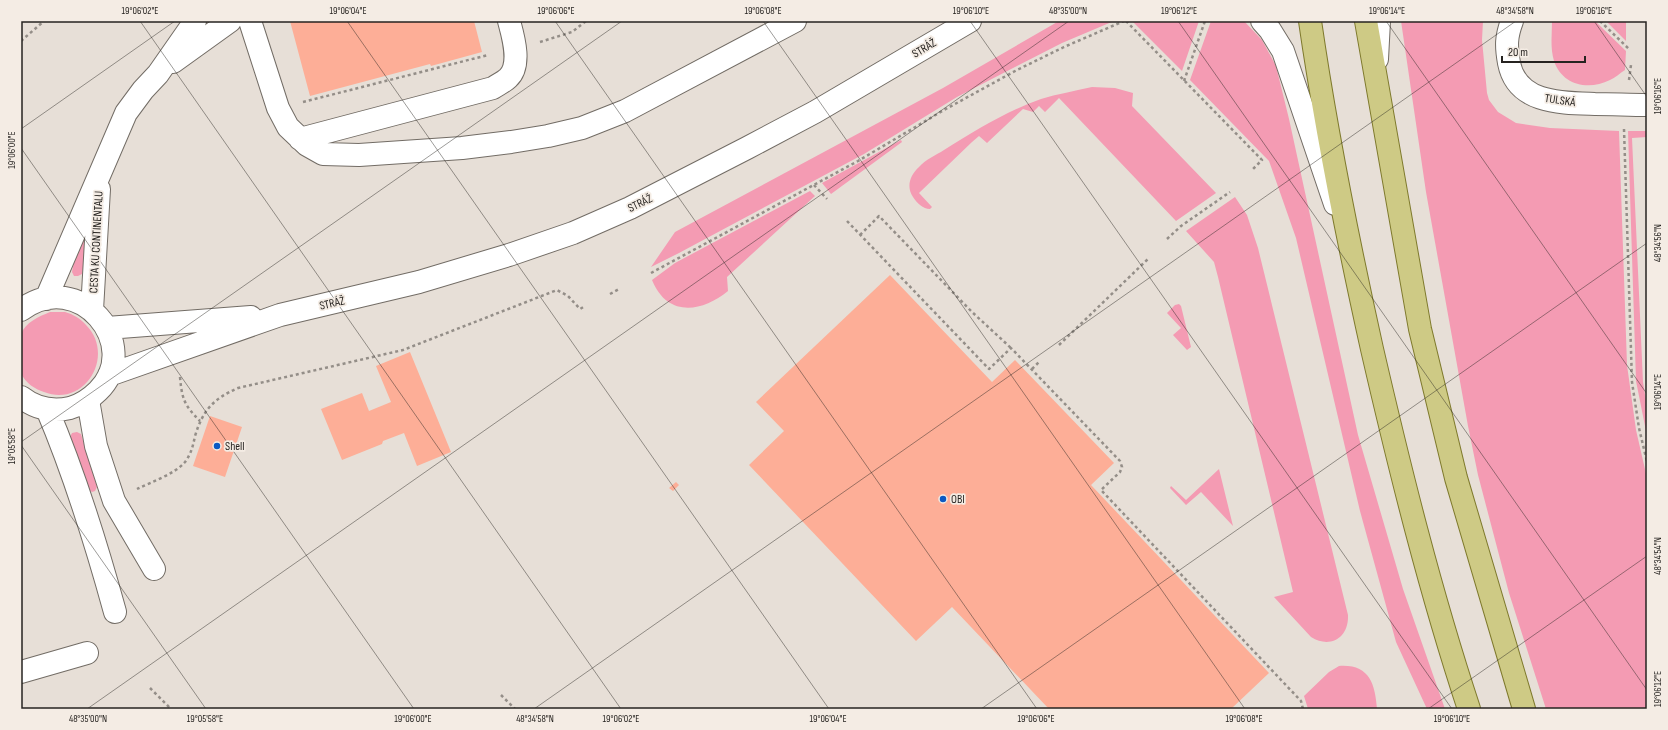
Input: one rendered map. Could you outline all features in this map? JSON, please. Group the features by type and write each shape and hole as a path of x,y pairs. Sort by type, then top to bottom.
{"main road":[{"path":"1310,21 1351,253 1393,440 1425,561 1469,709"},
{"path":"1366,21 1420,329 1456,478 1524,709"}],"street":[{"name":"CESTA KU CONTINENTALU","path":"29,304 100,174 126,113 143,90 158,74 195,21"},
{"name":"CESTA KU CONTINENTALU","path":"158,74 230,21"},
{"path":"250,21 278,108 288,127 300,139 323,154 359,155 462,148 548,136 582,128 625,110 795,21"},
{"path":"300,139 492,88 509,77 515,63 516,49 509,21"},
{"name":"STRÁŽ","path":"109,375 280,315 419,282 510,255 573,233 670,188 747,148 854,89 970,21"},
{"path":"1262,21 1270,30 1283,51 1351,253"},
{"path":"1376,80 1379,21"},
{"name":"TULSKÁ","path":"1512,21 1506,36 1510,66 1517,81 1529,93 1551,102 1647,105"},
{"name":"CESTA KU CONTINENTALU","path":"92,310 100,174"},
{"path":"22,399 35,406 47,409 68,408 80,405 100,389 109,375 113,354 107,328 92,310 70,299 29,304"},
{"name":"STRÁŽ","path":"107,328 280,315"},
{"path":"88,400 96,446 114,501 154,569"},
{"path":"47,409 62,446 91,528 115,612"},
{"path":"21,672 87,653"}],"path":[{"path":"21,41 44,21"},
{"path":"537,43 572,32 586,21"},
{"path":"651,273 858,161 944,110 1017,70 1064,47 1125,21 1262,160 1252,170"},
{"path":"1184,81 1205,21"},
{"path":"1600,21 1630,50"},
{"path":"301,103 488,55"},
{"path":"1624,131 1632,382 1639,428 1647,462"},
{"path":"814,185 827,199"},
{"path":"1167,239 1181,226 1230,192"},
{"path":"860,235 879,216 972,312 1032,369 1120,461 1122,467 1120,472 1101,490 1301,701 1303,709"},
{"path":"847,221 989,369 1011,348"},
{"path":"1059,345 1149,258"},
{"path":"610,294 619,289"},
{"path":"130,493 176,470 184,463 191,452 200,421 207,409 216,400 238,388 403,350 557,290 568,296 580,309 585,306"},
{"path":"1032,369 1039,362"},
{"path":"180,373 182,392 187,408 200,421"},
{"path":"150,688 171,709"},
{"path":"501,695 516,709"}],"shaded area":[{"path":"1059,21 1114,21 1062,43 957,97 864,154 651,267 675,232 943,88"},
{"path":"1199,21 1182,71 1133,22"},
{"path":"1211,21 1244,21 1262,40 1276,66 1358,435 1403,589 1445,709 1427,709 1396,642 1360,511 1296,238 1269,161 1190,80"},
{"path":"1401,21 1483,21 1482,40 1489,100 1498,112 1516,123 1550,128 1619,131 1627,365 1636,430 1647,478 1647,709 1546,709 1509,593 1478,475 1426,192"},
{"path":"1552,21 1595,21 1626,51 1625,70 1612,79 1593,85 1577,84 1563,76 1554,61 1553,56"},
{"path":"1606,21 1626,21 1626,41"},
{"path":"1092,87 1115,88 1133,93 1132,106 1216,193 1176,221 1059,98 1045,112 1039,106 1033,112 1023,109 987,143 979,136 972,142 919,193 932,207 930,209 920,205 913,197 909,185 911,177 921,164 1003,115 1016,109 1047,97"},
{"path":"1628,131 1647,131 1647,137 1632,138 1643,382 1647,407 1647,436 1636,381"},
{"path":"901,140 902,142 831,194 822,183"},
{"path":"810,191 815,196 727,277 728,291 718,298 707,304 686,308 676,306 666,300 658,292 652,280 675,263"},
{"path":"1235,197 1247,215 1258,248 1348,615 1345,630 1342,635 1331,641 1325,642 1311,637 1274,597 1293,592 1218,277 1214,262 1186,231"},
{"path":"80,231 89,233 82,274 74,276 72,272"},
{"path":"1179,304 1181,306 1191,347 1187,350 1173,335 1181,328 1167,313 1175,305"},
{"path":"50,312 65,312 74,315 86,325 94,337 98,350 97,364 92,376 83,386 72,392 59,395 44,392 34,387 28,383 21,373 21,334 29,323"},
{"path":"77,432 81,434 97,487 95,491 92,492 89,490 70,437 72,433"},
{"path":"1219,469 1233,526 1201,492 1186,505 1170,488 1171,486 1186,500"},
{"path":"1339,666 1349,666 1364,672 1372,683 1377,709 1308,709 1304,696 1329,672"}],"building":[{"path":"290,21 474,21 482,52 431,66 430,64 310,96"},
{"name":"OBI","path":"890,275 992,382 1015,360 1114,463 1091,485 1269,673 1231,709 1049,709 952,607 916,641 749,465 784,431 756,402"},
{"path":"410,352 451,452 417,466 404,433 383,441 382,444 342,460 321,409 362,393 369,411 391,402 376,366"},
{"name":"Shell","path":"210,416 242,427 225,477 193,466"},
{"path":"676,482 679,485 673,491 669,488"}],"place":[{"name":"Shell","path":"217,446"},
{"name":"OBI","path":"943,499"}]}
